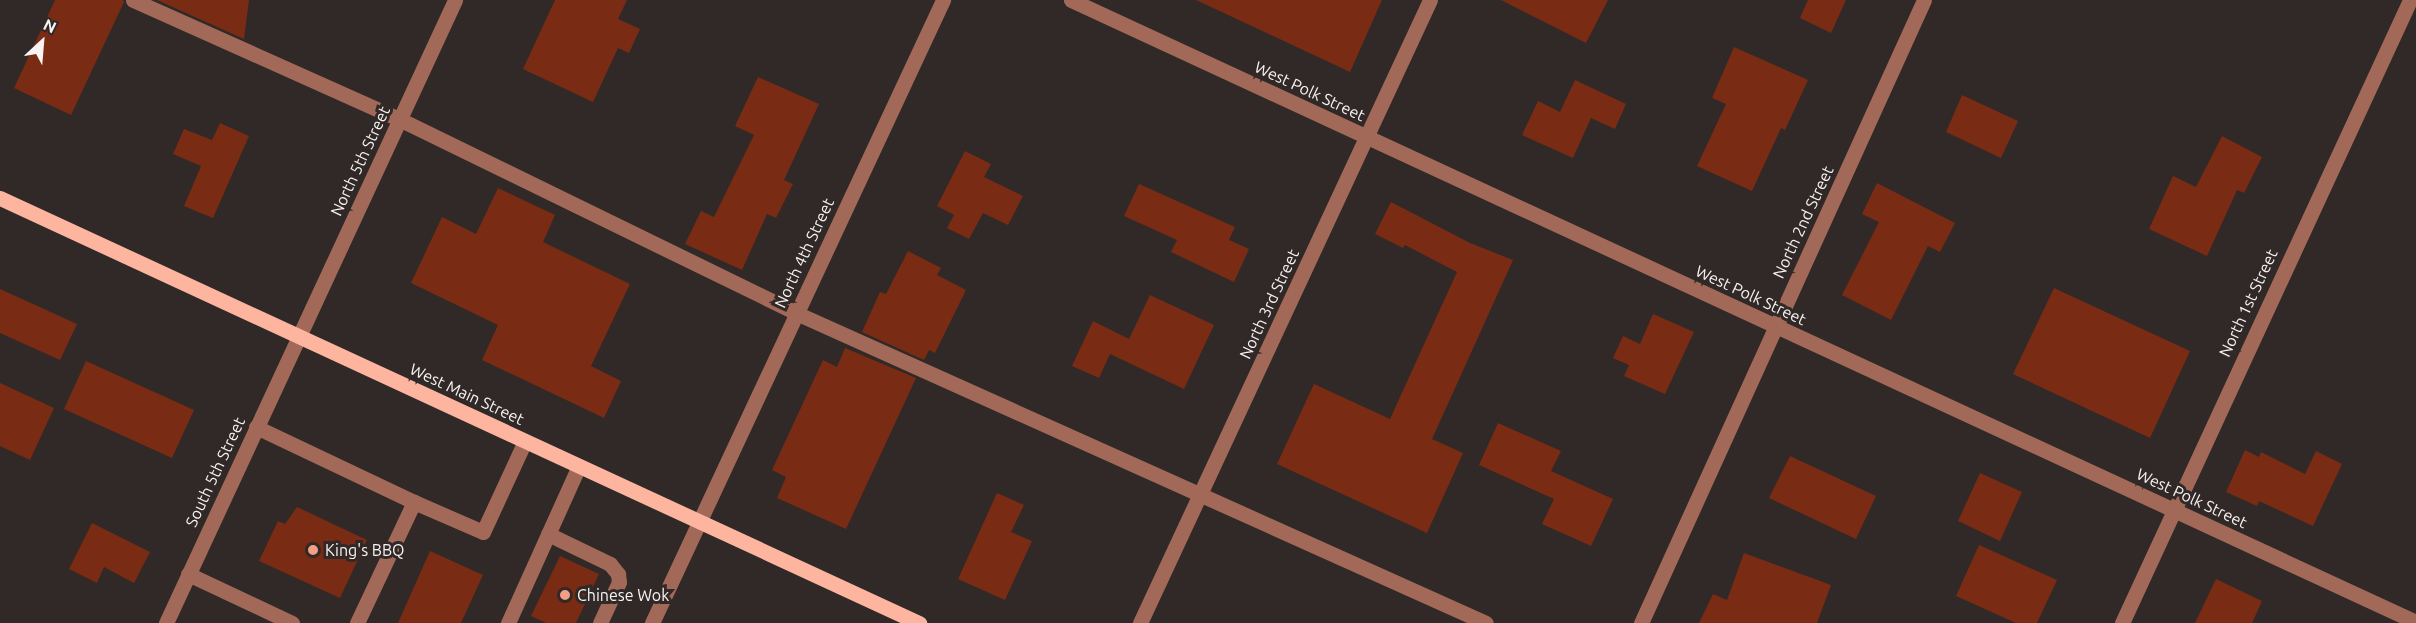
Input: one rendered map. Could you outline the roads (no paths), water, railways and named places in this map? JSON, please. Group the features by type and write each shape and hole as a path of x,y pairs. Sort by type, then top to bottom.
{"main road":[{"name":"West Main Street","path":"0,198 919,623"}],"street":[{"path":"133,0 399,119 796,313 1486,623"},
{"name":"North 5th Street","path":"299,336 455,0"},
{"name":"North 4th Street","path":"652,623 943,0"},
{"name":"West Polk Street","path":"1071,0 2416,622"},
{"name":"North 3rd Street","path":"1140,623 1430,0"},
{"name":"North 2nd Street","path":"1641,623 1924,0"},
{"name":"North 1st Street","path":"2122,623 2172,509 2410,0"},
{"name":"South 5th Street","path":"166,623 299,336"},
{"path":"256,427 483,532 525,441"},
{"path":"508,623 579,466"},
{"path":"357,623 414,502"},
{"path":"548,534 610,564 618,574 619,582 600,623"},
{"path":"188,574 292,623"}],"place":[{"name":"King's BBQ","path":"313,550"},
{"name":"Chinese Wok","path":"565,595"}]}
